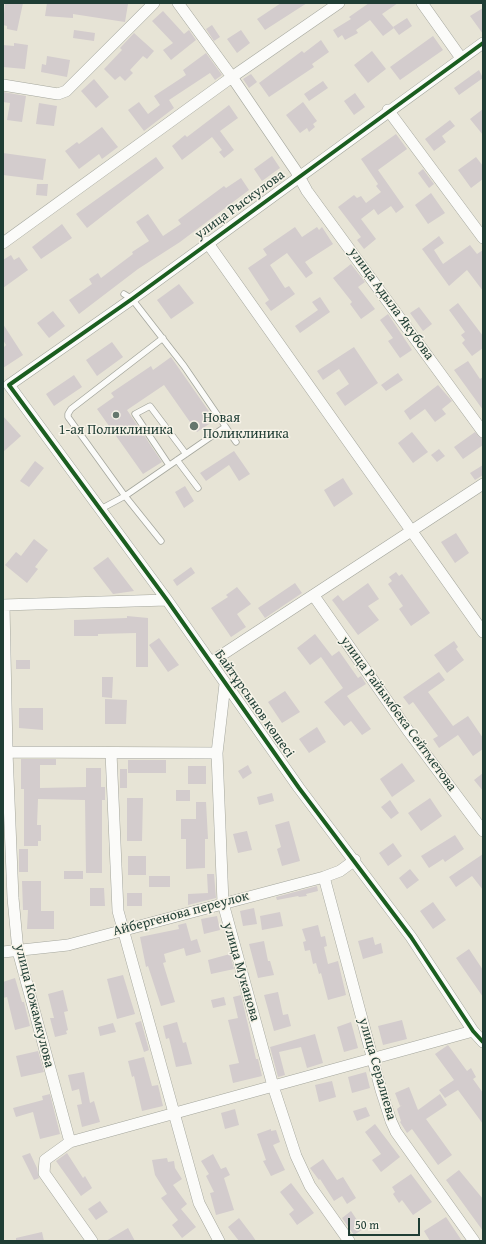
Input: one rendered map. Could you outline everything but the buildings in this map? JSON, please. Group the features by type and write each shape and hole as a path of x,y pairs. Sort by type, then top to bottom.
{"street":[{"path":"3,85 58,94 66,91 154,3"},
{"name":"улица Адыла Якубова","path":"178,3 232,77 298,177 483,432"},
{"path":"3,243 232,77 338,3"},
{"path":"422,3 462,58"},
{"name":"улица Рыскулова","path":"6,385 22,378 128,297 298,177 388,110 482,44"},
{"path":"388,110 483,238"},
{"path":"207,242 483,632"},
{"name":"Байтұрсынов көшесі","path":"6,385 167,600 308,800 355,860 411,936 480,1037"},
{"path":"211,662 483,484"},
{"name":"улица Райымбека Сейтметова","path":"314,596 409,732 483,831"},
{"path":"4,605 167,600"},
{"name":"улица Кожамкулова","path":"4,605 7,752 13,898 18,951 70,1142"},
{"name":"улица Муканова","path":"225,684 217,753 223,903 273,1086 301,1170 310,1186 349,1241"},
{"path":"7,752 217,753"},
{"path":"111,753 118,911 122,930 199,1203 220,1241"},
{"name":"Айбергенова переулок","path":"3,952 68,945 324,877 340,871 355,860"},
{"name":"улица Сералиева","path":"324,877 381,1090 396,1132 474,1241"},
{"path":"92,1241 44,1173 45,1160 70,1142 373,1058 480,1037"}],"lane":[{"path":"128,297 163,338 184,366 236,442"},
{"path":"161,541 125,496 68,417 68,414 71,409 163,338"},
{"path":"169,465 135,414 150,406 186,454"},
{"path":"99,510 125,496 225,427"},
{"path":"177,460 198,488"}],"cycle path":[{"path":"483,43 132,299 9,385 167,600 299,788 411,937 473,1031 483,1042"}],"place":[{"name":"1-ая Поликлиника","path":"116,415"},
{"name":"Новая Поликлиника","path":"194,426"}]}
